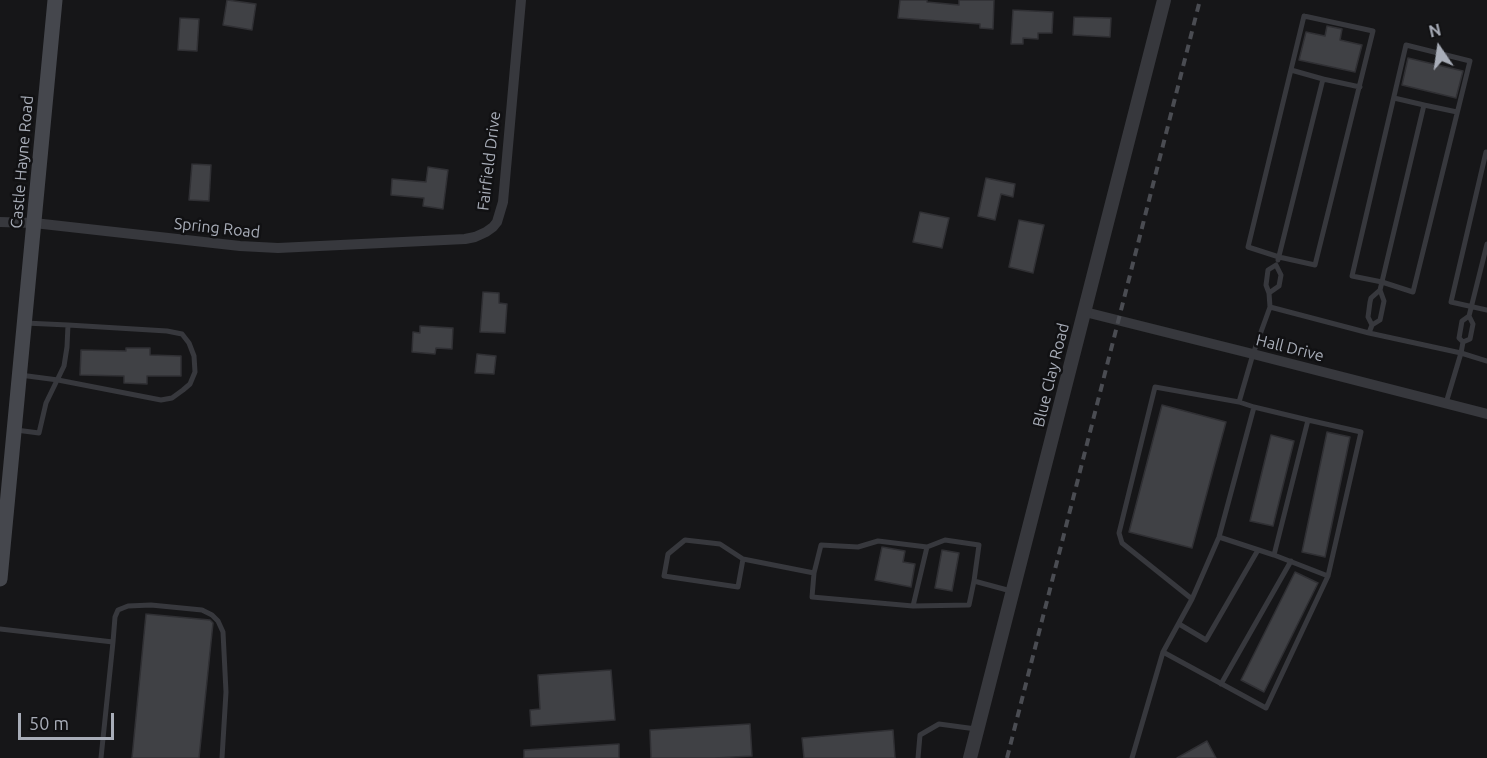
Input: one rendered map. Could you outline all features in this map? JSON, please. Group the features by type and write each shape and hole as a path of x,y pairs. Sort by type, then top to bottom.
{"main road":[{"name":"Castle Hayne Road","path":"0,579 55,0"}],"street":[{"name":"Fairfield Drive","path":"398,242 475,237 486,232 497,222 503,202 521,0"},
{"name":"Blue Clay Road","path":"970,758 1164,0"},
{"name":"Spring Road","path":"0,222 34,223 240,246 278,248 398,242"},
{"name":"Hall Drive","path":"1085,312 1487,414"}],"lane":[{"path":"1304,16 1373,32 1315,265 1248,247 1291,70 1304,16"},
{"path":"1406,45 1470,61 1413,292 1382,282 1352,276 1394,98 1406,45"},
{"path":"1291,70 1360,87"},
{"path":"1239,402 1270,307 1266,285 1268,270 1276,265 1279,257 1323,79"},
{"path":"1394,98 1457,112"},
{"path":"1369,333 1372,325 1380,320 1384,301 1380,290 1424,105"},
{"path":"1487,150 1451,302 1487,310"},
{"path":"1463,342 1459,338 1462,321 1469,316 1487,244"},
{"path":"1269,293 1279,286 1281,275 1276,265"},
{"path":"1372,325 1368,317 1370,302 1380,290"},
{"path":"1270,307 1487,361"},
{"path":"1463,342 1470,339 1473,324 1469,316"},
{"path":"20,375 160,400 172,398 183,390 190,384 195,372 195,356 182,334 167,331 25,323"},
{"path":"14,429 39,433 46,403 64,366 68,325"},
{"path":"1446,404 1463,342"},
{"path":"1163,652 1266,708 1328,576 1361,432 1239,402 1155,387 1119,533 1122,543 1192,599"},
{"path":"1132,758 1163,652 1192,599 1219,537 1254,407"},
{"path":"1274,555 1308,420"},
{"path":"1219,537 1328,576"},
{"path":"743,560 738,587 664,576 668,554 685,540 720,544 743,560 814,573"},
{"path":"945,540 979,545 969,605 913,606 812,597 814,573 821,545 858,546 878,541 927,547 945,540"},
{"path":"913,606 927,547"},
{"path":"1179,624 1206,640 1258,550"},
{"path":"1221,684 1291,561"},
{"path":"974,580 1013,591"},
{"path":"101,758 115,617 118,610 128,606 151,605 202,610 218,621 223,632 226,693 222,758"},
{"path":"0,629 113,642"},
{"path":"918,758 920,735 939,724 977,729"}],"building":[{"path":"227,0 256,4 252,30 223,25"},
{"path":"900,0 927,0 927,2 959,5 959,0 994,0 993,29 980,28 980,24 898,18"},
{"path":"1013,10 1053,12 1052,33 1038,33 1038,39 1023,38 1023,44 1011,44"},
{"path":"1074,17 1111,18 1110,37 1073,35"},
{"path":"180,18 199,19 197,51 178,50"},
{"path":"1327,26 1342,29 1340,40 1362,45 1355,72 1299,60 1306,32 1325,36"},
{"path":"1408,58 1463,71 1456,98 1402,85"},
{"path":"192,164 211,165 209,201 189,200"},
{"path":"428,167 448,170 443,209 423,206 424,198 391,195 392,179 426,182"},
{"path":"986,178 1015,184 1013,197 1001,194 995,220 978,216"},
{"path":"920,212 949,218 942,248 913,242"},
{"path":"1019,220 1044,225 1033,273 1009,267"},
{"path":"483,292 499,293 499,303 507,304 505,333 480,332"},
{"path":"420,326 453,328 452,349 436,348 435,354 412,352 413,332 420,333"},
{"path":"126,348 150,348 150,355 181,356 181,376 147,376 147,384 124,383 124,376 80,375 81,350 126,351"},
{"path":"477,354 496,356 494,374 475,373"},
{"path":"1162,405 1226,422 1192,548 1129,532"},
{"path":"1327,432 1350,437 1325,557 1302,552"},
{"path":"1271,435 1294,441 1273,526 1250,521"},
{"path":"882,547 905,551 903,562 915,564 911,587 875,580"},
{"path":"942,550 959,553 952,591 935,588"},
{"path":"1295,572 1318,583 1264,692 1241,680"},
{"path":"146,614 210,620 213,623 199,758 132,758"},
{"path":"611,670 615,720 531,726 530,710 540,709 538,675"},
{"path":"750,724 752,756 651,758 650,730"},
{"path":"893,730 895,758 804,758 802,738"},
{"path":"1207,741 1216,758 1177,758"},
{"path":"619,744 619,758 524,758 524,750"}],"railway":[{"path":"1007,758 1200,0"}]}
